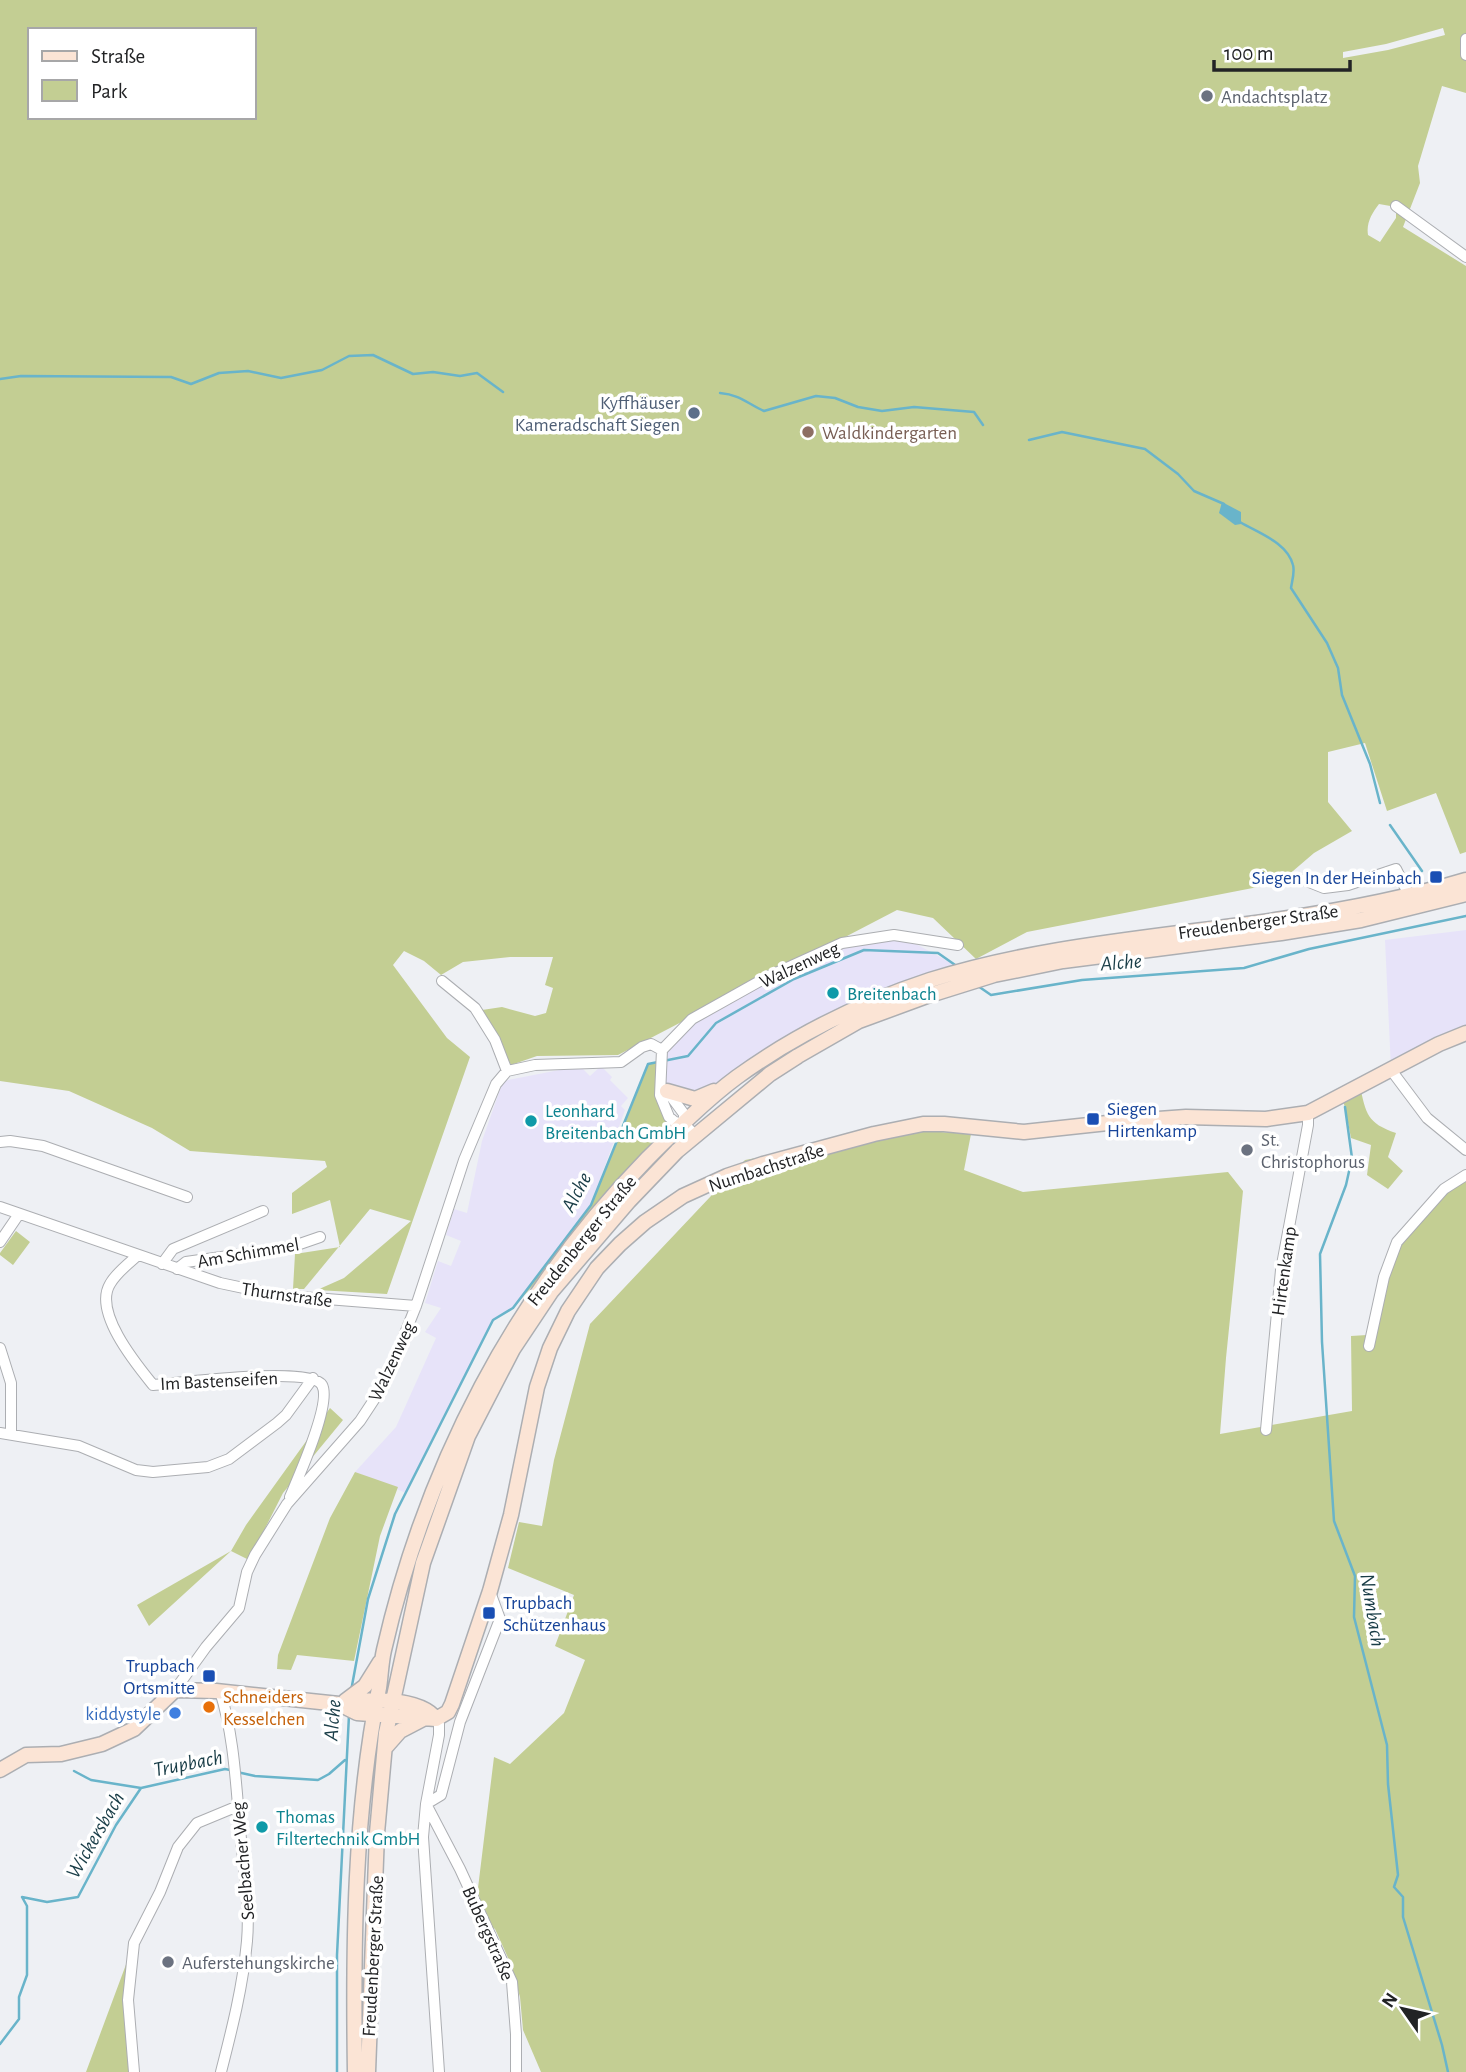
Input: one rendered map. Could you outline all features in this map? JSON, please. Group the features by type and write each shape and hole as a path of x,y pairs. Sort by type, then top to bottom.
{"main road":[{"name":"Freudenberger Straße","path":"368,2072 377,1833 385,1748 420,1575 433,1529 468,1436 492,1387 532,1319 579,1257 637,1193 695,1135 770,1074 849,1027 967,976 1063,948 1359,906 1466,880"},
{"name":"Freudenberger Straße","path":"355,2072 359,1844 374,1708 382,1658 419,1525 448,1453 487,1373 523,1313 568,1250 633,1173 733,1079 772,1053 853,1010 924,982 994,975 1063,961 1281,933 1361,920 1466,894"},
{"name":"Numbachstraße","path":"430,1719 448,1712 490,1591 511,1515 537,1387 550,1348 568,1311 597,1268 645,1222 683,1196 727,1176 763,1164 874,1134 923,1124 1024,1132 1172,1118 1266,1119 1308,1113 1466,1032"},
{"path":"664,1089 695,1099 702,1098 733,1079"},
{"path":"356,1702 382,1658"},
{"path":"2,1764 26,1755 61,1754 102,1744 134,1729 175,1690 220,1691 339,1704 356,1702 374,1708 424,1707 430,1719 400,1731 385,1748"}],"street":[{"path":"1466,39 1466,55"},
{"path":"1396,206 1466,257"},
{"path":"1304,880 1324,888 1348,885 1396,869 1409,895"},
{"name":"Walzenweg","path":"662,1050 692,1019 767,977 842,943 894,935 958,945"},
{"path":"442,981 475,1008 495,1040 507,1072 534,1065 621,1062 642,1047 651,1045 662,1050 664,1089 684,1114 684,1124 695,1135"},
{"path":"1391,1069 1427,1118 1466,1150"},
{"name":"Walzenweg","path":"175,1690 239,1608 247,1572 254,1555 287,1504 377,1398 416,1306 478,1123 491,1091 507,1072"},
{"name":"Hirtenkamp","path":"1266,1430 1278,1290 1308,1113"},
{"path":"0,1142 43,1146 187,1197"},
{"path":"1369,1346 1384,1277 1397,1242 1444,1189 1466,1175"},
{"name":"Thurnstraße","path":"0,1207 220,1283 276,1295 416,1306"},
{"path":"162,1264 173,1250 263,1211"},
{"path":"0,1242 19,1214"},
{"name":"Am Schimmel","path":"177,1269 186,1262 291,1247 320,1237"},
{"name":"Im Bastenseifen","path":"137,1256 110,1283 106,1301 108,1315 121,1340 153,1385 255,1377 313,1378"},
{"path":"0,1348 11,1383 5,1434 79,1446 136,1470 153,1472 208,1467 229,1460 286,1415 313,1378 321,1384 323,1391 320,1416 312,1447 287,1504"},
{"path":"426,1804 441,1795 460,1722 500,1619 490,1591"},
{"name":"Seelbacher Weg","path":"220,1691 228,1714 236,1779 248,1939 240,1993 221,2072"},
{"path":"430,1719 439,1724 439,1735 426,1804 424,1837 439,2072"},
{"name":"Bubergstraße","path":"426,1804 460,1869 512,1982 516,2072"},
{"path":"134,2072 128,2000 134,1943 160,1892 178,1847 197,1823 238,1806"}],"shaded area":[{"path":"1466,930 1466,1033 1391,1069 1385,940"},
{"path":"894,932 964,970 853,1010 702,1098 661,1087 662,1050 692,1019 836,942"},
{"path":"580,1066 590,1076 601,1066 612,1077 610,1080 628,1098 621,1106 625,1110 591,1205 513,1308 493,1320 406,1493 355,1472 396,1427 436,1338 425,1332 441,1308 425,1303 438,1261 451,1266 461,1241 446,1235 454,1209 467,1213 482,1141 503,1081"}],"green space":[{"path":"0,0 1466,0 1466,93 1442,86 1418,166 1420,183 1403,227 1466,266 1466,852 1460,854 1436,793 1387,811 1365,743 1328,752 1328,802 1352,831 1314,853 1279,883 1027,932 976,959 933,918 897,910 618,1055 537,1056 511,1065 482,1010 502,1007 535,1016 546,1013 553,988 545,985 553,957 510,957 463,962 441,975 424,961 404,951 393,965 447,1038 470,1057 387,1294 317,1290 344,1278 411,1221 370,1209 340,1246 330,1200 292,1214 292,1193 327,1167 325,1161 190,1151 152,1128 69,1091 0,1081","holes":["1443,28 1445,35 1388,50 1343,58 1343,52 1386,44","1379,204 1396,207 1396,218 1380,242 1368,235 1369,222"]},
{"path":"663,1060 661,1087 675,1122 513,1308 591,1205 648,1064"},
{"path":"1360,1086 1369,1116 1379,1125 1396,1133 1388,1157 1403,1171 1388,1189 1367,1175 1371,1145 1351,1138 1341,1096"},
{"path":"910,1130 971,1134 964,1170 1023,1192 1228,1172 1243,1191 1220,1434 1352,1411 1351,1336 1367,1335 1397,1242 1444,1189 1466,1175 1466,2072 541,2072 523,2030 520,1997 509,1960 495,1929 483,1921 478,1888 494,1757 510,1764 564,1713 585,1660 555,1646 574,1595 508,1568 519,1522 542,1526 554,1460 590,1324 745,1160"},
{"path":"16,1231 30,1242 13,1265 0,1253"},
{"path":"338,1247 304,1289 293,1289 295,1254"},
{"path":"330,1408 343,1420 283,1493 249,1560 231,1551 246,1525"},
{"path":"355,1472 398,1487 380,1536 354,1661 297,1655 291,1670 277,1669 278,1655 330,1518"},
{"path":"231,1551 149,1626 137,1605"},
{"path":"134,1943 128,2000 134,2072 86,2072"}],"water":[{"path":"1222,502 1241,512 1241,524 1235,525 1219,513"}],"waterway":[{"path":"0,379 21,376 171,377 191,384 219,373 248,371 281,378 322,370 349,356 373,355 413,374 433,372 460,376 477,373 503,392"},
{"path":"720,393 738,397 764,411 816,396 835,398 858,407 882,411 914,407 974,412 983,425"},
{"path":"1029,440 1062,432 1145,449 1178,474 1194,491 1224,504"},
{"path":"1240,522 1271,539 1290,557 1294,571 1291,588 1327,643 1338,668 1342,695 1370,764 1380,803"},
{"path":"1390,825 1422,871"},
{"name":"Alche","path":"978,986 991,995 1082,980 1244,968 1309,949 1466,916"},
{"name":"Alche","path":"351,1691 368,1599 395,1514 493,1320 513,1308 591,1205 648,1064 688,1056 716,1023 794,979 864,950 938,953 958,967"},
{"name":"Numbach","path":"1345,1107 1352,1158 1346,1185 1320,1254 1322,1342 1334,1521 1355,1576 1354,1617 1387,1745 1388,1784 1398,1875 1394,1887 1403,1897 1403,1917 1448,2072"},
{"name":"Alche","path":"337,2072 337,1955 349,1715"},
{"name":"Trupbach","path":"237,1772 255,1776 318,1780 345,1760"},
{"name":"Trupbach","path":"74,1771 91,1780 141,1788 230,1770"},
{"name":"Wickersbach","path":"0,2044 19,2019 19,1997 27,1975 27,1906 22,1897 47,1902 78,1897 116,1825 141,1788"}],"place":[{"name":"Andachtsplatz","path":"1207,96"},
{"name":"Kyffhäuser Kameradschaft Siegen","path":"694,413"},
{"name":"Waldkindergarten","path":"808,432"},
{"name":"Siegen In der Heinbach","path":"1436,877"},
{"name":"Breitenbach","path":"833,993"},
{"name":"Siegen Hirtenkamp","path":"1093,1119"},
{"name":"Leonhard Breitenbach GmbH","path":"531,1121"},
{"name":"St. Christophorus","path":"1247,1150"},
{"name":"Trupbach Schützenhaus","path":"489,1613"},
{"name":"Trupbach Ortsmitte","path":"209,1676"},
{"name":"Schneiders Kesselchen","path":"209,1707"},
{"name":"kiddystyle","path":"175,1713"},
{"name":"Thomas Filtertechnik GmbH","path":"262,1827"},
{"name":"Auferstehungskirche","path":"168,1962"}]}
